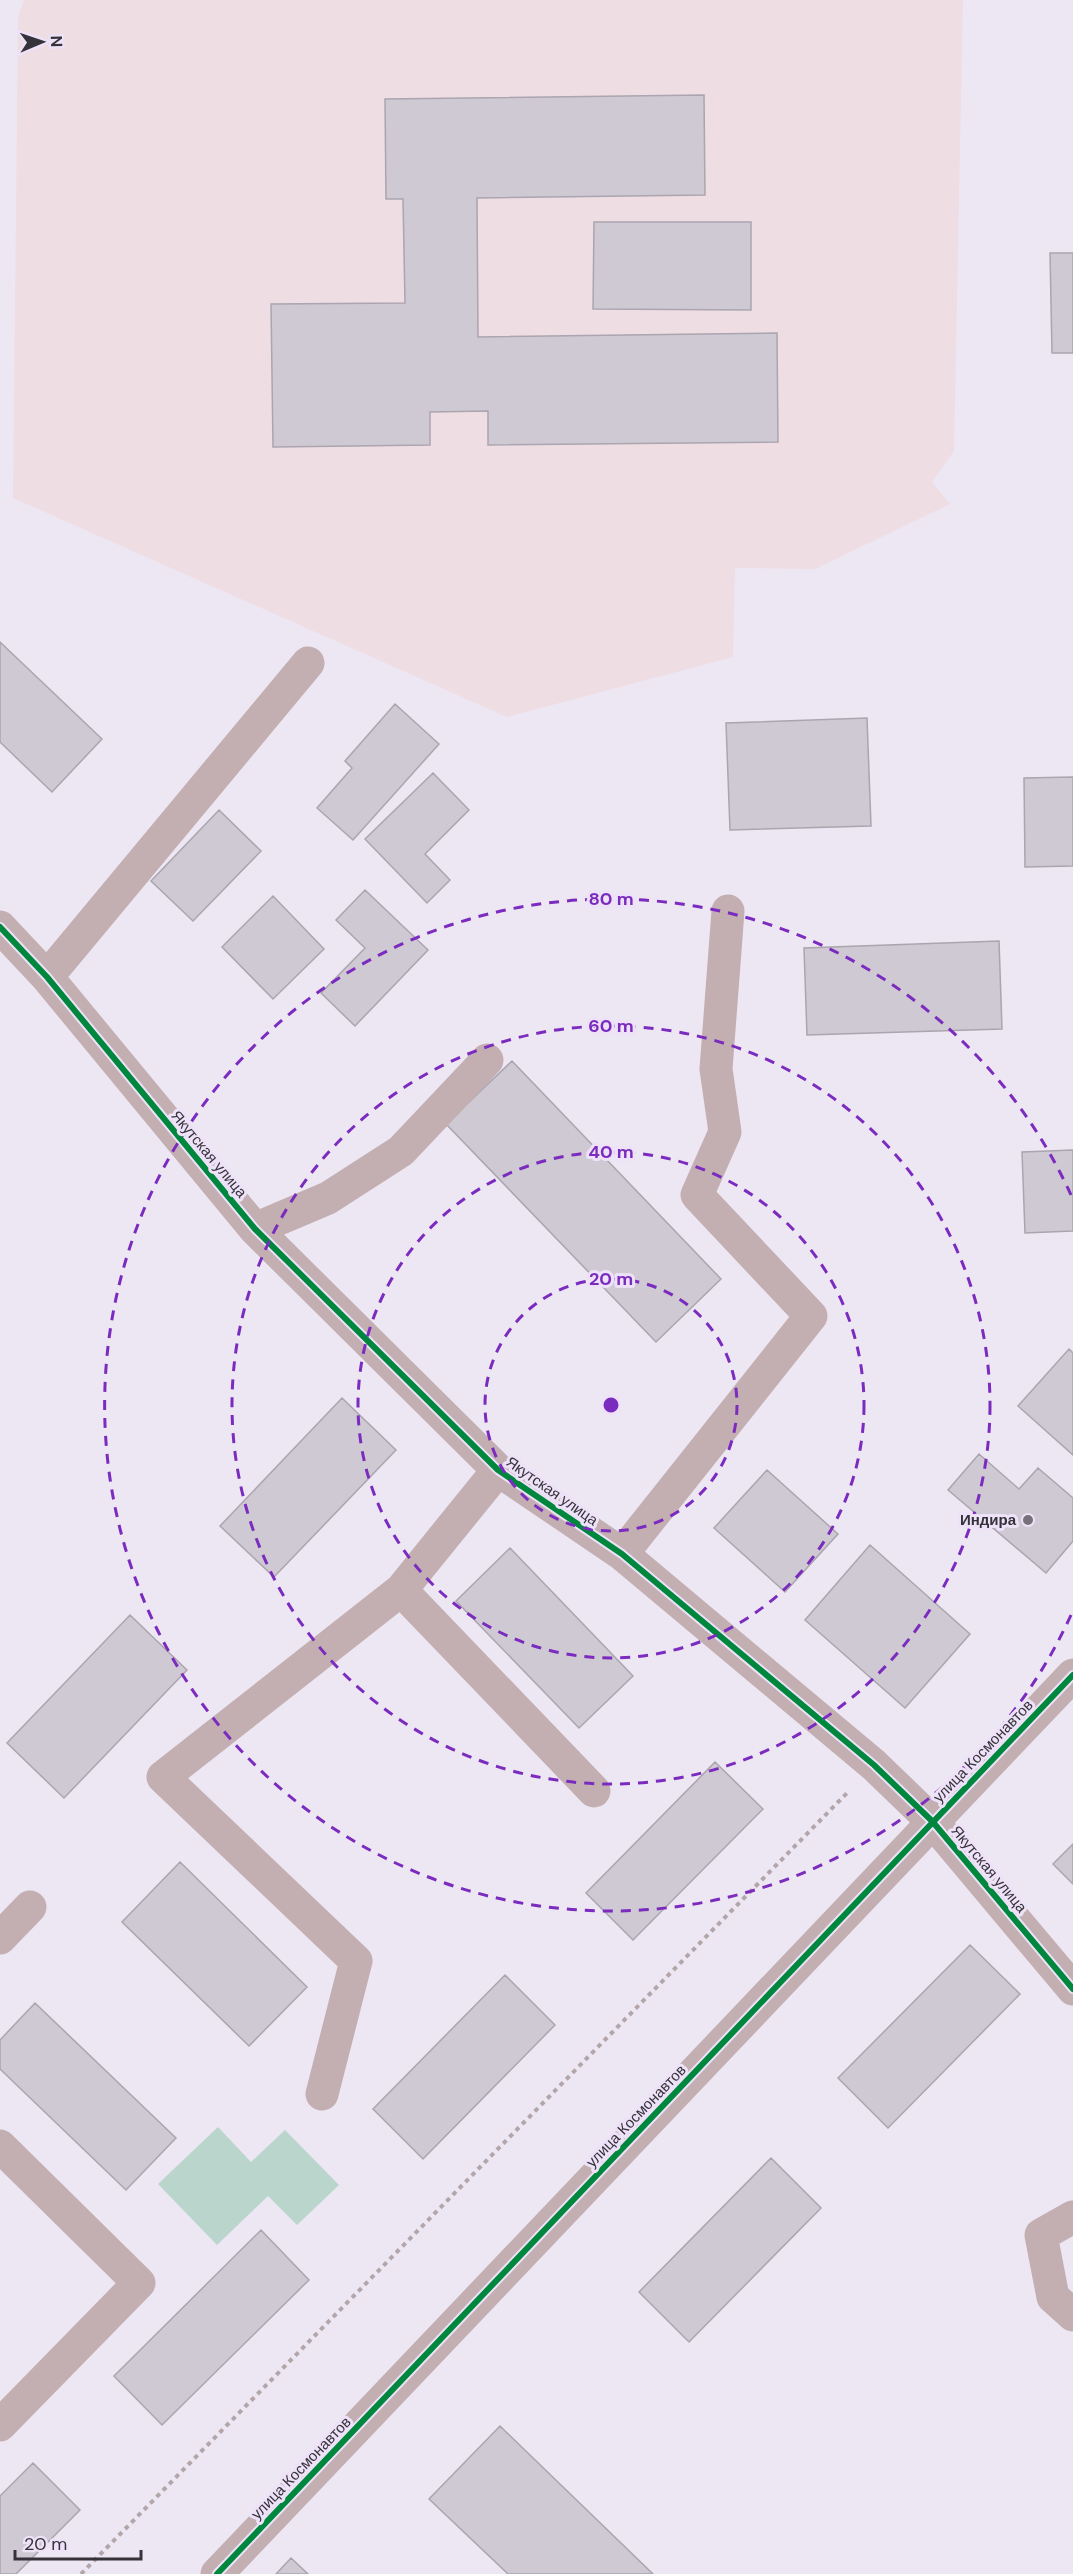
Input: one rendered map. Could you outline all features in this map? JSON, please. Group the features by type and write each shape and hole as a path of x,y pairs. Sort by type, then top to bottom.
{"street":[{"path":"47,977 308,663"},
{"path":"622,1554 811,1316 697,1195 725,1132 716,1069 728,911"},
{"name":"Якутская улица","path":"4,939 47,977 255,1228 498,1470 622,1554 874,1765 932,1821 1073,1989"},
{"path":"255,1228 328,1198 401,1151 487,1060"},
{"path":"322,2094 356,1961 163,1777 401,1590 498,1470"},
{"path":"401,1590 594,1791"},
{"name":"улица Космонавтов","path":"217,2574 1073,1675"},
{"path":"0,1938 30,1907"},
{"path":"0,2146 139,2283 0,2425"},
{"path":"1073,2217 1041,2235 1053,2297 1073,2315"}],"path":[{"path":"81,2574 874,1765"}],"shaded area":[{"path":"24,0 963,0 954,451 932,482 950,504 815,569 735,568 733,657 507,717 13,498 18,16"}],"green space":[{"path":"218,2127 251,2162 285,2130 339,2185 297,2225 268,2196 217,2245 158,2184"}],"building":[{"path":"704,95 705,195 477,198 478,337 777,333 778,442 488,445 488,411 430,412 430,445 273,447 271,304 405,303 403,199 386,199 385,99"},
{"path":"594,222 751,222 751,310 593,309"},
{"path":"1050,253 1073,253 1073,353 1052,353"},
{"path":"0,642 102,739 52,792 0,742"},
{"path":"395,704 439,744 353,840 317,808 352,768 345,761"},
{"path":"867,718 871,826 730,830 726,723"},
{"path":"433,773 469,810 425,854 450,880 427,903 365,839"},
{"path":"1073,777 1073,866 1025,867 1024,778"},
{"path":"219,810 261,851 193,921 151,881"},
{"path":"365,890 428,950 355,1026 321,993 365,948 336,920"},
{"path":"273,896 324,949 273,999 222,947"},
{"path":"999,941 1002,1029 807,1035 804,948"},
{"path":"512,1061 721,1279 656,1342 446,1124"},
{"path":"1073,1150 1073,1231 1025,1233 1022,1152"},
{"path":"1069,1349 1073,1353 1073,1455 1018,1406"},
{"path":"342,1398 396,1450 274,1577 220,1526"},
{"name":"Индира","path":"979,1454 1019,1489 1038,1468 1073,1498 1073,1541 1046,1573 948,1490"},
{"path":"767,1470 838,1534 785,1592 714,1528"},
{"path":"870,1545 970,1634 905,1708 805,1620"},
{"path":"510,1548 633,1676 579,1728 456,1601"},
{"path":"130,1615 187,1670 64,1798 7,1743"},
{"path":"715,1762 763,1809 633,1940 586,1893"},
{"path":"1073,1844 1073,1884 1053,1864"},
{"path":"180,1862 307,1987 249,2046 122,1922"},
{"path":"970,1945 1020,1994 888,2128 838,2078"},
{"path":"505,1975 555,2025 423,2159 373,2109"},
{"path":"35,2003 176,2138 126,2190 0,2069 0,2040"},
{"path":"771,2158 821,2208 689,2342 639,2292"},
{"path":"261,2230 309,2280 162,2425 114,2376"},
{"path":"500,2426 653,2574 508,2574 429,2499"},
{"path":"33,2463 80,2510 16,2574 0,2574 0,2496"},
{"path":"291,2558 308,2574 276,2574"}],"cycle path":[{"path":"0,927 47,977 255,1229 498,1470 622,1554 874,1765 932,1821 1073,1989"},
{"path":"217,2574 1073,1675"}],"place":[{"name":"Индира","path":"1028,1520"}]}
